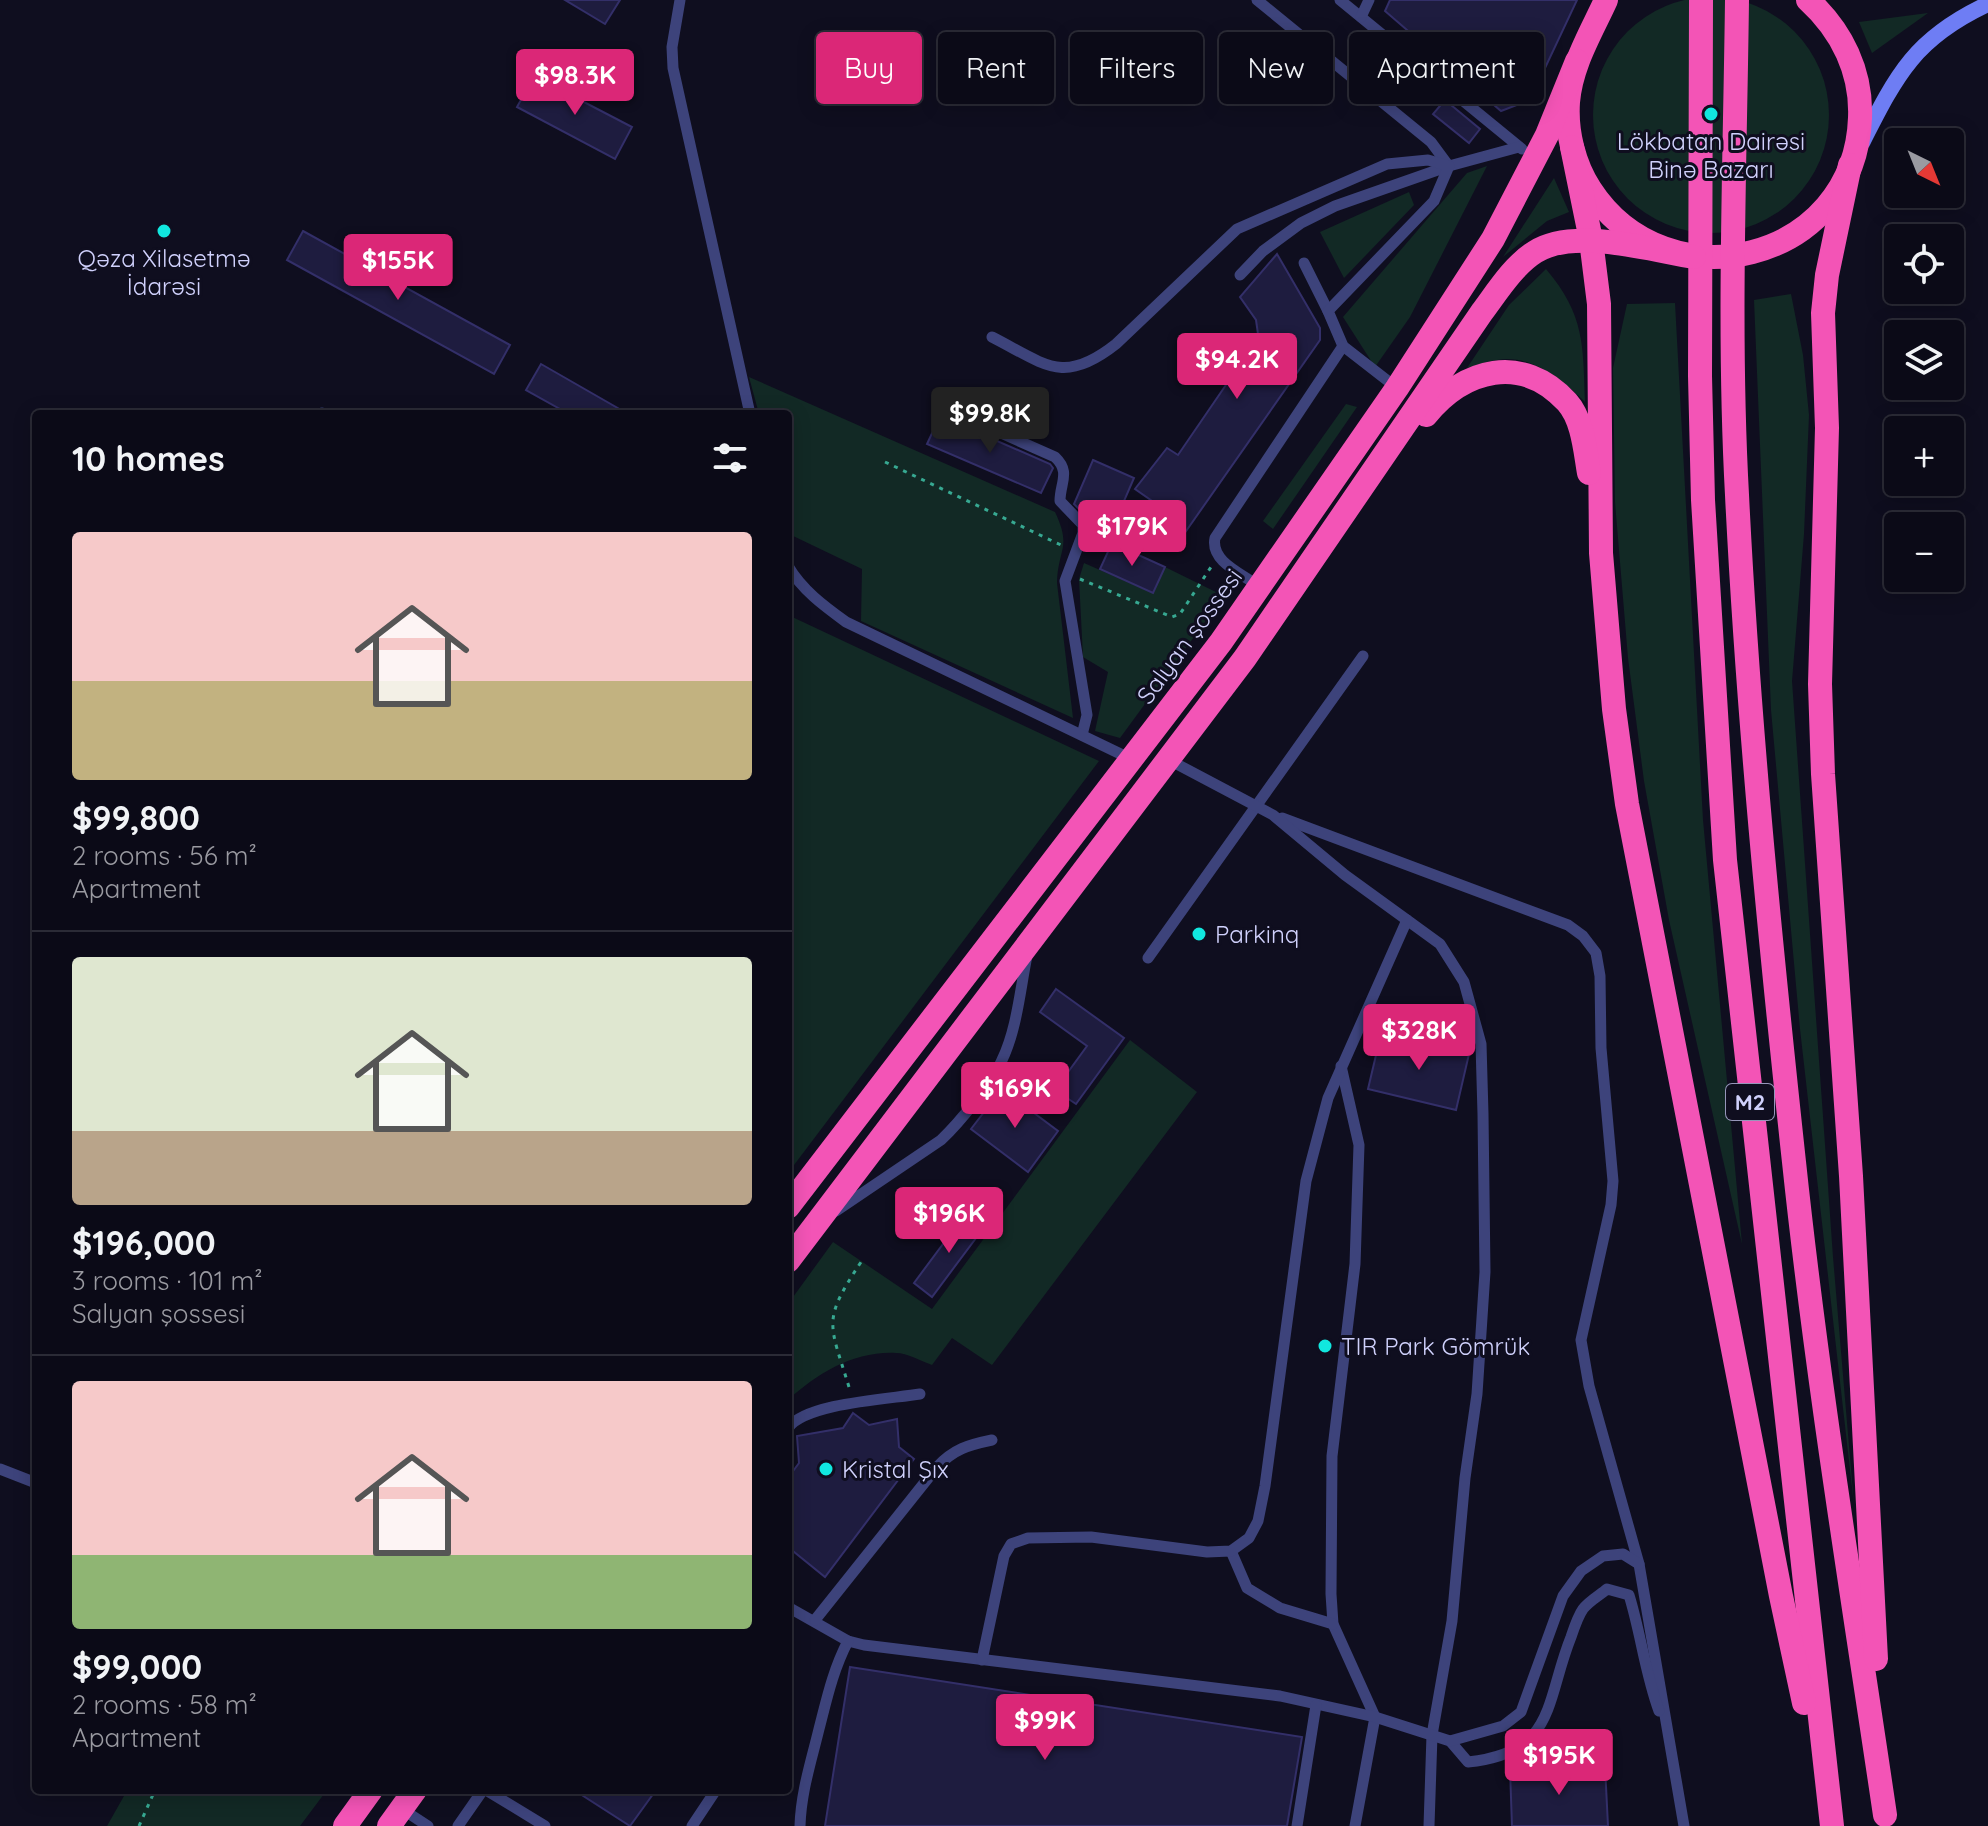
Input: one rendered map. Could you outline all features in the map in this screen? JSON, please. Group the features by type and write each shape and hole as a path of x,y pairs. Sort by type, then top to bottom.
{"highway":[{"path":"1601,553 1599,317 1591,240 1572,147 1568,103 1577,61 1606,0"},
{"path":"1588,38 1621,0"},
{"name":"M2","path":"1701,0 1700,376 1703,500 1725,860 1831,1826"},
{"name":"M2","path":"1737,0 1733,374 1737,494 1763,859 1794,1163 1824,1401 1886,1821"},
{"path":"1808,0 1827,18 1843,42"},
{"path":"1827,0 1857,78 1860,107 1858,137 1827,275 1823,313 1827,428 1820,684 1823,774 1851,1176 1886,1821"},
{"name":"Salyan şossesi","path":"792,1202 1221,642 1397,388 1493,239 1528,151 1577,61"},
{"path":"1572,147 1586,184 1610,215 1642,239 1660,248 1694,257"},
{"path":"792,1255 1245,658 1482,312 1517,267 1532,253 1567,240 1591,240 1694,257 1729,258 1780,243 1822,210 1843,182 1850,165"},
{"path":"1353,503 1436,403 1456,386 1476,375 1499,372 1525,375 1548,387 1567,403 1578,421 1601,553 1614,709 1627,804 1781,1596 1831,1826"},
{"path":"345,1826 368,1794"}],"main road":[{"path":"1850,165 1884,99 1908,61 1948,25 1988,4"}],"lane":[{"path":"680,0 672,47 673,68 749,410"},
{"path":"1257,0 1431,142 1449,166"},
{"path":"1340,0 1528,151"},
{"path":"1361,17 1369,0"},
{"path":"1240,275 1263,251 1301,223 1335,206 1449,166 1528,151"},
{"path":"992,337 1047,365 1072,369 1096,360 1116,344 1237,229 1387,164 1428,160 1449,166"},
{"path":"1328,311 1434,201 1449,166"},
{"path":"1304,263 1343,346 1397,388"},
{"path":"1260,587 1218,557 1213,547 1221,526 1343,346"},
{"path":"938,405 1055,457 1062,464 1065,480 1060,501 1083,525 1083,533 1067,573 1066,593 1087,715 1082,735"},
{"path":"792,573 808,591 846,622 1131,759"},
{"path":"1148,958 1363,656"},
{"path":"1169,760 1273,815 1568,925 1583,936 1596,953 1613,1181 1611,1205 1581,1340 1589,1386 1639,1564 1684,1826"},
{"path":"1273,815 1345,875 1440,944 1464,982 1481,1044 1485,1272 1477,1394 1465,1478 1452,1621 1432,1735 1429,1826"},
{"path":"982,1660 1004,1556 1011,1544 1028,1538 1091,1537 1207,1552 1231,1551 1249,1538 1258,1521 1265,1486 1306,1181 1328,1098 1407,920"},
{"path":"812,1227 941,1140 954,1128 1001,1063 1009,1042 1030,939"},
{"path":"1341,1066 1359,1145 1355,1264 1332,1456 1331,1594 1333,1624 1375,1717 1355,1826"},
{"path":"792,1424 799,1417 815,1411 920,1394"},
{"path":"815,1620 937,1467 963,1446 992,1440"},
{"path":"0,1469 32,1481"},
{"path":"1231,1551 1247,1588 1280,1608 1333,1624"},
{"path":"1450,1741 1503,1726 1521,1712 1563,1596 1581,1571 1603,1556 1623,1554 1639,1564"},
{"path":"792,1609 848,1641 864,1645 1280,1696 1375,1717 1450,1741 1468,1762 1491,1760 1520,1747 1540,1729 1569,1640 1583,1609 1607,1589 1629,1595 1650,1685 1670,1741"},
{"path":"800,1826 801,1796 831,1679 848,1641"},
{"path":"1297,1826 1316,1705"},
{"path":"458,1826 482,1794"},
{"path":"492,1794 545,1826"},
{"path":"692,1826 713,1794"},
{"path":"402,1808 426,1825"}],"path":[{"path":"885,462 1076,551"},
{"path":"1067,573 1172,617 1180,614 1218,557"},
{"path":"854,1404 831,1326 839,1295 861,1262"},
{"path":"139,1826 153,1794"}],"green space":[{"name":"Lökbatan Dairəsi Binə Bazarı","path":"1688,-1 1734,-1 1777,17 1795,31 1809,49 1827,92 1827,138 1809,181 1795,199 1777,213 1734,231 1688,231 1645,213 1627,199 1613,181 1595,138 1595,92 1613,49 1627,31 1645,17"},
{"path":"1928,13 1872,53 1859,22"},
{"path":"1487,166 1410,317 1375,367 1343,317 1467,173"},
{"path":"1554,178 1569,212 1547,221 1503,257"},
{"path":"1409,192 1414,205 1344,278 1320,232"},
{"path":"1546,269 1575,316 1582,347 1585,402 1546,370 1522,361 1497,360 1467,368 1509,305"},
{"path":"1791,294 1803,355 1809,415 1804,534 1792,681 1854,1505 1800,1029 1771,710 1754,300"},
{"path":"1675,303 1703,820 1742,1244 1669,920 1644,781 1628,658 1615,502 1613,368 1627,304"},
{"path":"749,377 1055,512 1063,533 1057,583 1073,718 861,621 862,569 792,535 792,410 758,410"},
{"path":"1346,404 1357,407 1273,529 1263,521"},
{"path":"1084,563 1152,593 1165,567 1224,596 1120,738 1095,731 1108,672 1083,657 1079,579"},
{"path":"792,617 1099,761 792,1168"},
{"path":"1130,1040 1197,1092 992,1365 952,1338 932,1365 900,1353 866,1356 824,1373 792,1397 792,1298 833,1242 932,1309"},
{"path":"123,1794 324,1794 300,1826 107,1826"}],"building":[{"path":"565,0 620,0 605,24"},
{"path":"1390,0 1577,0 1544,70 1544,32 1409,32 1385,11"},
{"path":"534,76 632,127 615,159 517,107"},
{"path":"1442,104 1450,104 1480,129 1469,143 1433,114"},
{"path":"1493,104 1519,104 1501,111"},
{"path":"303,231 510,345 494,374 287,260"},
{"path":"1277,254 1320,328 1320,340 1177,544 1163,537 1175,517 1135,489 1167,448 1178,455 1256,341 1256,320 1240,297"},
{"path":"541,364 621,410 562,410 526,390"},
{"path":"940,416 1050,464 1053,468 1041,493 927,444"},
{"path":"1093,460 1134,478 1114,524 1074,504"},
{"path":"1112,543 1165,567 1153,593 1100,569"},
{"path":"1056,989 1124,1038 1076,1104 1055,1090 1087,1046 1040,1012"},
{"path":"1381,1034 1469,1054 1456,1110 1368,1089"},
{"path":"1002,1089 1058,1131 1028,1172 971,1129"},
{"path":"966,1213 985,1226 932,1297 914,1283"},
{"path":"853,1413 869,1425 897,1419 899,1447 914,1459 825,1577 792,1550 792,1473 799,1463 797,1436 843,1428"},
{"path":"850,1667 1302,1737 1287,1826 825,1826"},
{"path":"1605,1766 1608,1826 1512,1826 1510,1769"},
{"path":"580,1794 653,1794 630,1826"}],"place":[{"name":"Lökbatan Dairəsi Binə Bazarı","path":"1711,114"},
{"name":"Qəza Xilasetmə İdarəsi","path":"164,231"},
{"name":"Parkinq","path":"1199,934"},
{"name":"TIR Park Gömrük","path":"1325,1346"},
{"name":"Kristal Şıx","path":"826,1469"}]}
